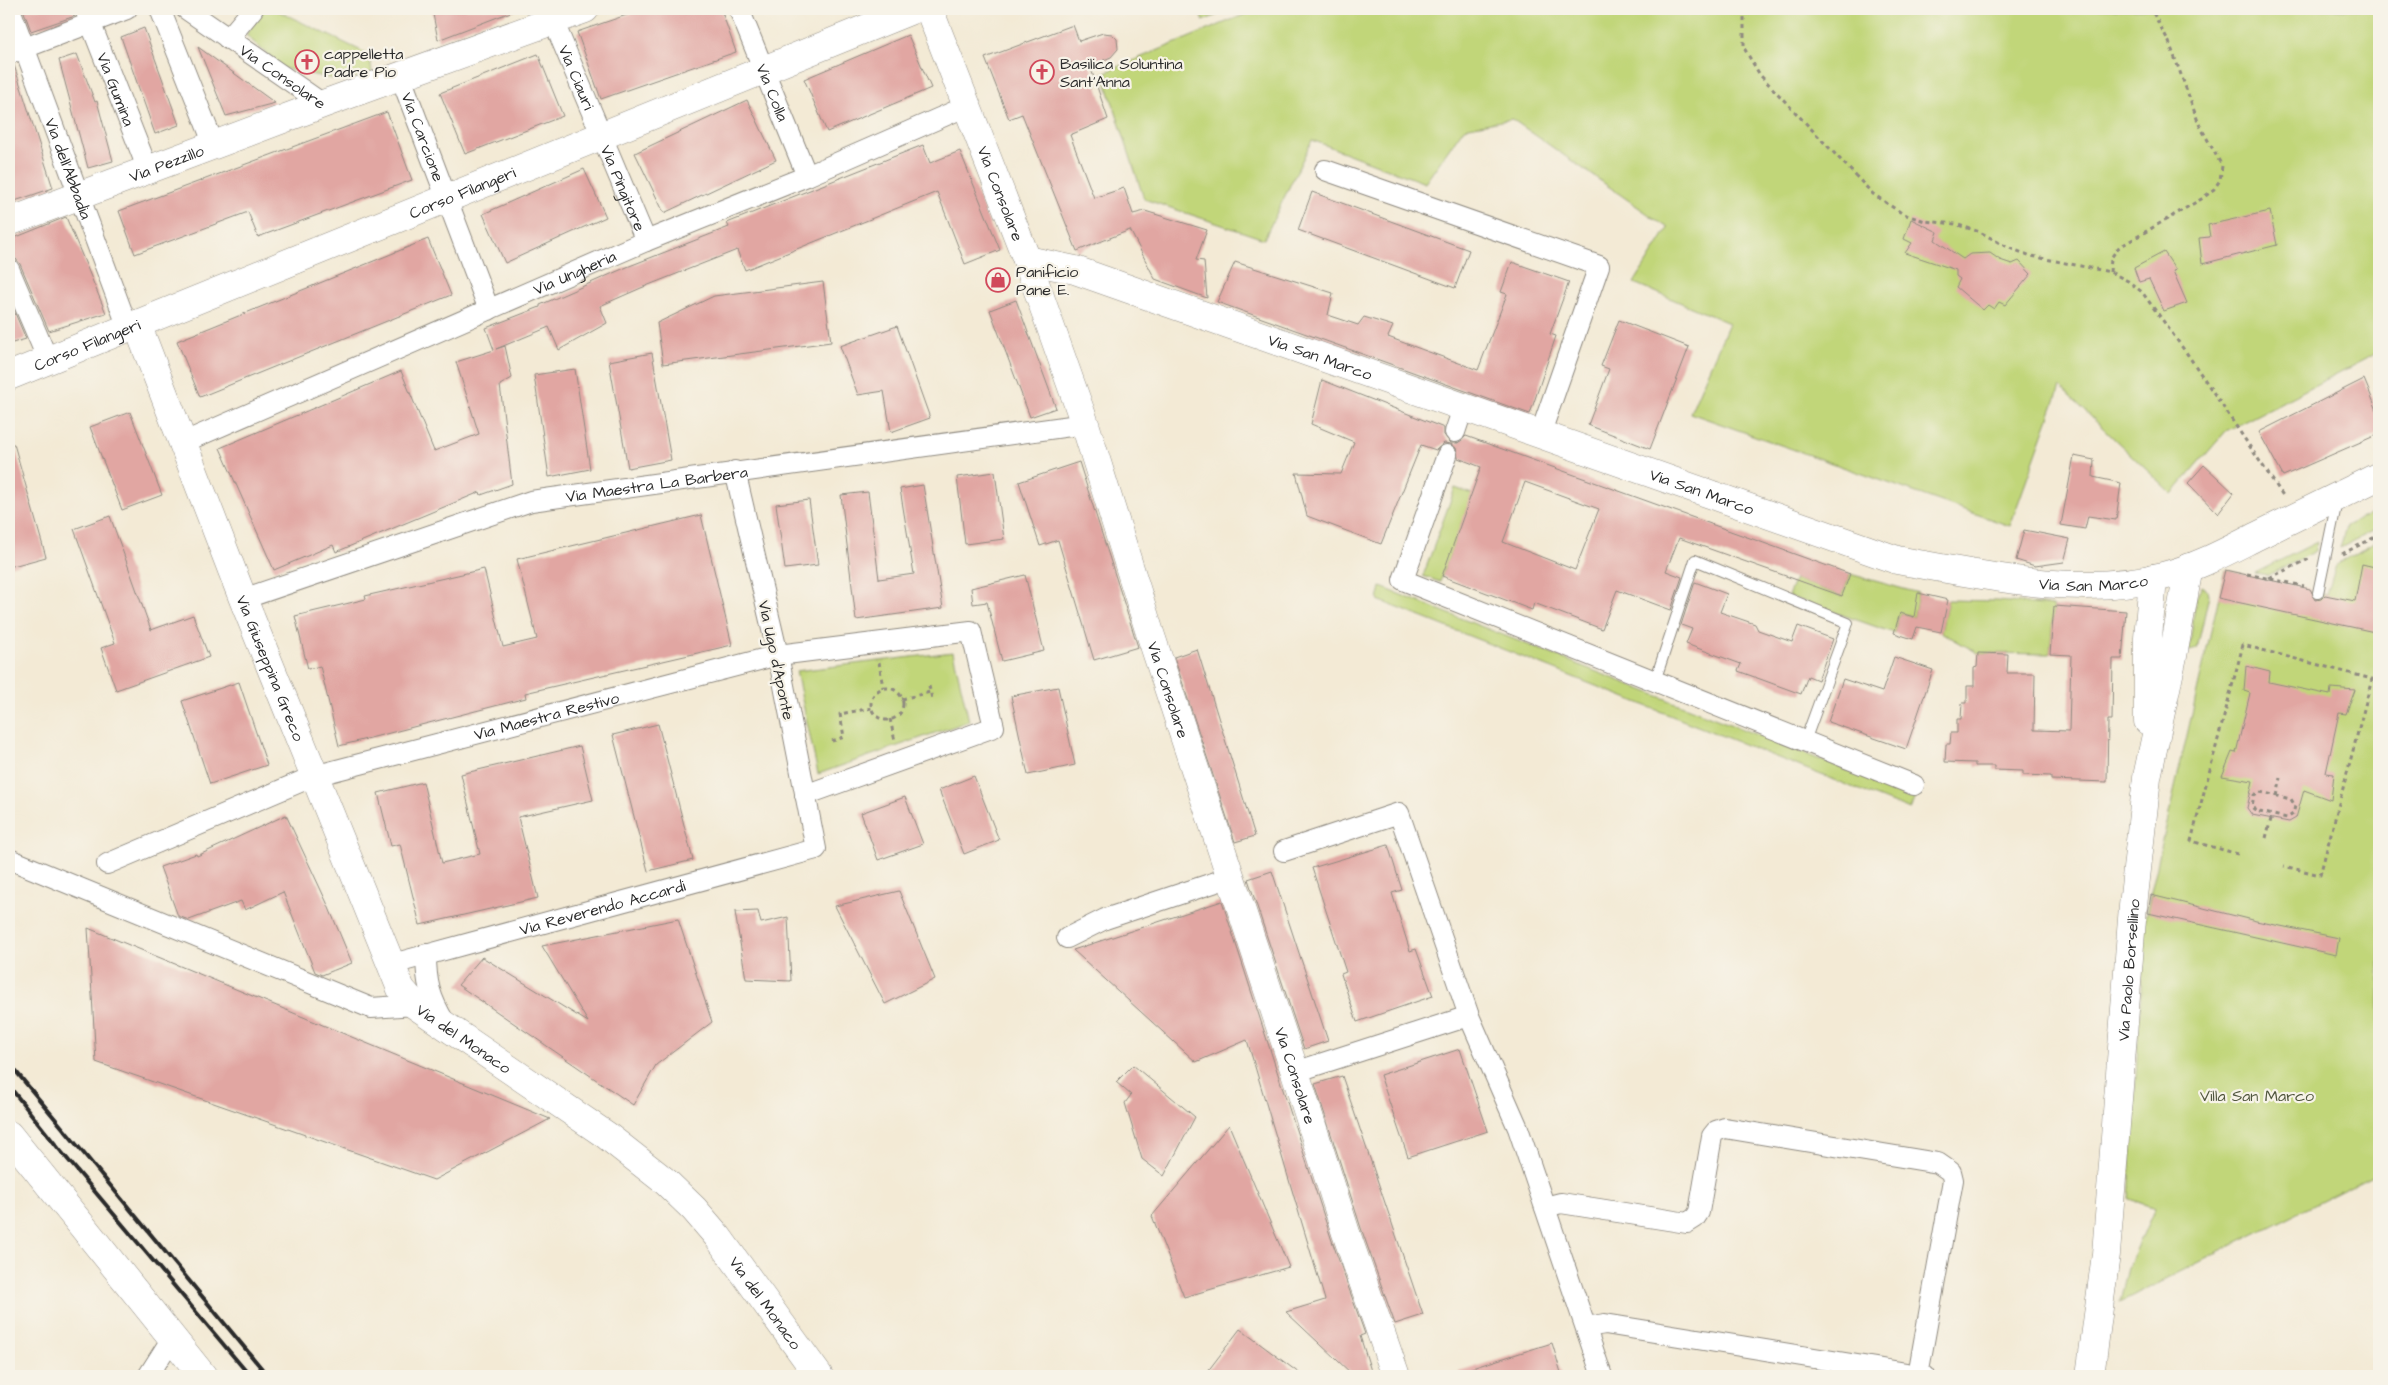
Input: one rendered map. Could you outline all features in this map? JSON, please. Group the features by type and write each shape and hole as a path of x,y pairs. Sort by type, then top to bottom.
{"street":[{"name":"Via dell'Abbadia","path":"10,9 17,51 132,326"},
{"path":"17,51 88,16 127,9"},
{"path":"160,9 214,145"},
{"name":"Via Consolare","path":"186,9 323,104 585,9"},
{"path":"228,39 253,9"},
{"name":"Via Colla","path":"739,9 807,176"},
{"name":"Corso Filangeri","path":"9,376 914,9"},
{"name":"Via Consolare","path":"929,9 1027,260 1085,424 1150,633 1295,1072 1346,1233 1396,1376"},
{"name":"Via Gumina","path":"88,16 148,170"},
{"name":"Via Ciauri","path":"553,20 600,136"},
{"name":"Via Carcione","path":"400,75 489,310"},
{"name":"Via Pezzillo","path":"9,222 323,104"},
{"name":"Via Ungheria","path":"182,443 646,241 807,176 967,106"},
{"name":"Via Pingitore","path":"600,136 646,241"},
{"path":"1325,170 1599,266 1540,435"},
{"name":"Via San Marco","path":"1027,260 1075,270 1459,420 1540,435 1897,560 1987,576 2039,582 2110,585 2153,578 2189,567 2379,476"},
{"path":"9,269 48,360"},
{"name":"Via Giuseppina Greco","path":"132,326 182,443 242,600 389,965 401,989 415,1005"},
{"name":"Via Maestra La Barbera","path":"242,600 531,501 735,471 1085,424"},
{"path":"1447,455 1403,580 1914,785"},
{"name":"Via Ugo d'Aponte","path":"735,471 778,655 816,848"},
{"name":"Via Paolo Borsellino","path":"2090,1376 2106,1254 2133,906 2147,777 2173,656 2189,567"},
{"path":"2147,777 2148,638 2153,578"},
{"name":"Via Maestra Restivo","path":"107,864 314,776 778,655 971,631 994,727 805,795"},
{"path":"1284,851 1399,813 1470,1016 1518,1128 1602,1376"},
{"name":"Via Reverendo Accardi","path":"389,965 816,848"},
{"name":"Via del Monaco","path":"9,859 371,1008 415,1005 606,1135 666,1182 718,1237 819,1376"},
{"path":"1067,938 1105,919 1231,877"},
{"path":"426,954 426,977 432,1001 446,1025"},
{"path":"1295,1072 1470,1016"},
{"path":"1545,1207 1561,1203 1687,1223 1695,1218 1699,1212 1712,1136 1716,1130 1725,1128 1938,1163 1951,1172 1953,1180 1922,1376 1605,1324 1586,1327"},
{"path":"13,1143 202,1376"},
{"path":"148,1376 172,1338"}],"lane":[{"path":"2318,593 2338,496"},
{"path":"1655,681 1694,560 1848,623 1805,741"}],"path":[{"path":"1744,9 1744,48 1760,75 1873,194 1903,214 1918,219 1955,224 1980,232 2007,248 2031,256 2110,272 2128,281 2142,292 2297,516"},
{"path":"2110,272 2111,258 2118,248 2203,198 2214,189 2220,180 2222,166 2199,124 2170,42 2152,9"},
{"path":"2340,556 2379,535"},
{"path":"2269,578 2313,557 2312,564"},
{"path":"2248,574 2309,587"},
{"path":"876,643 884,688"},
{"path":"2238,854 2191,841 2243,645 2372,679 2320,876 2284,866"},
{"path":"929,686 932,699"},
{"path":"884,688 893,690 902,699 901,710 890,719 879,718 872,708 874,694 884,688"},
{"path":"902,699 930,692"},
{"path":"832,741 844,737 840,714 872,708"},
{"path":"2277,796 2281,778"},
{"path":"2260,792 2291,799 2295,806 2293,814 2287,818 2272,814 2256,811 2252,806 2254,795 2260,792"},
{"path":"2266,838 2272,814"}],"green space":[{"path":"263,9 274,9 370,55 372,73 343,81 282,68 246,35"},
{"path":"1198,9 1231,9 1203,21"},
{"path":"1258,9 2379,9 2379,352 2226,431 2172,494 2060,387 2010,526 1690,413 1729,323 1634,283 1668,228 1512,119 1464,128 1425,183 1312,140 1264,239 1144,199 1103,73"},
{"path":"1455,488 1472,494 1440,582 1423,576"},
{"path":"2379,510 2379,528 2340,548 2346,526"},
{"name":"Villa San Marco","path":"2379,540 2379,1172 2120,1302 2128,1268 2155,1208 2129,1199 2145,918 2225,570 2327,595 2336,565"},
{"path":"2317,542 2316,551 2269,575 2255,573"},
{"path":"1850,574 1918,593 1914,617 1900,613 1894,633 1788,596 1795,579 1842,596"},
{"path":"2202,586 2208,590 2209,595 2197,649 2189,651 2196,598"},
{"path":"1381,587 1915,797 1910,810 1378,600"},
{"path":"1948,600 1997,601 2054,606 2050,654 1978,653 1941,632"},
{"path":"953,652 969,721 818,774 796,671"}],"building":[{"path":"23,9 73,9 75,16 31,31"},
{"path":"432,9 516,9 516,10 438,40"},
{"path":"644,9 721,9 736,52 601,99 577,32"},
{"path":"1073,25 1079,41 1103,33 1112,34 1117,39 1118,49 1111,57 1090,66 1108,119 1070,135 1094,198 1124,188 1133,214 1145,211 1207,230 1196,260 1204,261 1207,298 1155,279 1130,230 1077,251 1022,114 1009,119 985,58"},
{"path":"144,28 179,125 155,134 121,37"},
{"path":"908,35 931,88 827,132 804,79"},
{"path":"198,47 275,103 226,116"},
{"path":"77,54 95,102 97,101 113,161 88,168 59,60"},
{"path":"538,54 563,116 465,154 440,93"},
{"path":"14,65 53,188 9,203 9,66"},
{"path":"747,100 776,160 664,213 635,153"},
{"path":"387,112 412,180 258,237 248,212 135,254 119,211"},
{"path":"923,145 930,163 960,151 1000,250 965,264 937,192 745,270 737,250 641,288 600,306 607,323 559,350 549,327 496,349 505,346 512,378 500,385 512,484 481,495 480,492 336,552 333,545 274,570 220,448 401,371 434,451 479,434 456,362 494,350 486,328 540,307 540,305 627,267 729,227 727,223"},
{"path":"584,169 606,217 505,263 483,214"},
{"path":"1312,192 1469,250 1455,288 1298,230"},
{"path":"2270,211 2277,245 2202,264 2199,238 2210,237 2208,225"},
{"path":"66,217 106,313 49,331 20,264 16,259 9,257 9,240"},
{"path":"1911,219 1938,232 1935,240 1963,259 1970,254 1990,253 2000,260 2012,264 2019,261 2031,274 2005,305 1999,302 1994,309 1988,305 1983,310 1956,287 1960,279 1956,276 1956,270 1905,253 1912,243 1904,239"},
{"path":"428,239 451,295 200,397 177,341"},
{"path":"2164,252 2176,270 2173,271 2187,303 2164,311 2149,279 2139,282 2134,268"},
{"path":"1235,262 1333,293 1328,315 1358,325 1364,317 1393,326 1388,337 1478,370 1507,294 1501,292 1512,262 1569,282 1550,334 1556,336 1530,414 1217,302"},
{"path":"823,282 831,342 663,364 657,323 714,296"},
{"path":"9,299 26,339 9,344"},
{"path":"1016,300 1056,408 1030,417 990,310"},
{"path":"1619,320 1689,347 1650,449 1588,425 1609,369 1601,366"},
{"path":"897,326 930,418 891,432 884,391 858,395 840,346"},
{"path":"652,353 671,460 628,468 609,361"},
{"path":"575,369 590,469 549,477 534,375"},
{"path":"2364,379 2379,415 2379,434 2283,476 2259,432"},
{"path":"1322,380 1444,428 1444,435 1451,443 1458,443 1466,436 1850,574 1842,596 1679,538 1666,571 1682,577 1671,610 1617,590 1602,629 1534,603 1532,610 1442,576 1481,467 1458,458 1456,448 1451,444 1444,443 1436,450 1421,445 1381,544 1307,516 1296,473 1341,474 1354,442 1311,424","holes":["1525,482 1599,509 1575,570 1503,542"]},
{"path":"130,412 162,495 122,510 90,427"},
{"path":"9,444 14,444 46,557 9,567"},
{"path":"2074,456 2094,460 2093,477 2121,483 2116,520 2088,516 2085,529 2061,525"},
{"path":"1079,462 1138,647 1094,660 1058,540 1040,546 1019,482"},
{"path":"2204,465 2234,493 2218,514 2188,483"},
{"path":"995,472 1004,539 965,544 957,477"},
{"path":"923,485 943,608 856,620 841,495 868,492 879,579 914,574 900,489"},
{"path":"809,500 818,565 785,569 776,504"},
{"path":"701,515 732,645 525,693 526,698 339,746 320,666 308,669 295,616 366,599 365,596 484,569 503,647 537,639 517,559"},
{"path":"110,516 151,630 193,615 209,657 116,690 101,648 115,643 74,529"},
{"path":"2024,530 2070,539 2064,562 2035,566 2016,560"},
{"path":"2362,564 2379,568 2379,633 2218,598 2225,570 2310,589 2316,600 2321,599 2325,595 2355,601"},
{"path":"1025,575 1044,651 1002,661 987,602 973,604 971,588"},
{"path":"1695,582 1727,594 1720,612 1755,624 1758,630 1792,642 1798,626 1833,639 1818,680 1808,676 1801,694 1738,671 1741,664 1686,644 1692,629 1681,625"},
{"path":"1918,593 1948,600 1941,632 1917,627 1913,639 1894,633 1900,613 1914,617"},
{"path":"2054,606 2126,611 2122,659 2113,659 2112,720 2108,720 2107,782 2051,780 2051,776 2023,775 2023,771 1994,770 1994,766 1975,766 1975,763 1945,762 1946,744 1950,744 1951,733 1957,733 1957,719 1961,719 1962,703 1967,703 1967,686 1974,686 1974,668 1977,667 1978,653 2008,654 2007,673 2035,673 2034,730 2069,731 2071,655 2050,654"},
{"path":"1197,649 1255,836 1235,842 1174,657"},
{"path":"1894,657 1933,670 1906,749 1828,722 1843,679 1882,692"},
{"path":"2246,666 2270,672 2269,682 2330,695 2331,688 2355,690 2346,714 2339,713 2326,773 2334,774 2331,800 2304,790 2296,818 2289,822 2252,815 2247,808 2253,781 2222,776 2232,752 2236,753 2250,693 2244,691"},
{"path":"239,682 267,765 210,784 182,701"},
{"path":"1058,687 1075,765 1028,775 1011,696"},
{"path":"658,724 693,860 648,871 613,735"},
{"path":"580,746 593,800 518,817 538,898 420,925 400,844 391,846 378,793 423,782 442,863 480,854 461,774"},
{"path":"974,776 999,840 964,854 939,790"},
{"path":"905,797 923,844 878,860 861,813"},
{"path":"286,815 327,903 352,963 322,975 315,972 283,892 245,910 241,901 189,920 178,916 160,867 196,854 197,856"},
{"path":"1388,845 1402,890 1392,893 1410,951 1416,949 1433,996 1357,1022 1341,974 1346,972 1312,868"},
{"path":"1272,871 1328,1041 1304,1049 1248,879"},
{"path":"899,891 935,979 885,1004 835,906"},
{"path":"2151,895 2256,921 2339,938 2336,955 2148,913"},
{"path":"1222,901 1331,1238 1365,1334 1360,1336 1371,1371 1353,1375 1286,1312 1325,1300 1247,1040 1196,1062 1073,950"},
{"path":"758,911 761,923 788,917 791,981 746,979 735,912"},
{"path":"678,919 712,1022 656,1065 633,1105 458,985 482,957 588,1022 542,946"},
{"path":"88,928 550,1119 434,1180 96,1062"},
{"path":"1460,1049 1488,1131 1408,1157 1380,1075"},
{"path":"1133,1065 1195,1117 1164,1176 1142,1159 1125,1103 1131,1095 1116,1082"},
{"path":"1342,1076 1423,1315 1395,1324 1361,1228 1315,1084"},
{"path":"1229,1125 1289,1267 1184,1297 1152,1216"},
{"path":"1240,1329 1303,1376 1204,1376"},
{"path":"1552,1343 1562,1376 1460,1376 1459,1372"}],"railway":[{"path":"9,1063 268,1376"},
{"path":"9,1086 59,1149 250,1376"}],"place":[{"name":"cappelletta Padre Pio","path":"307,62"},
{"name":"Basilica Soluntina Sant'Anna","path":"1042,72"},
{"name":"Panificio Pane E.","path":"998,280"}]}
